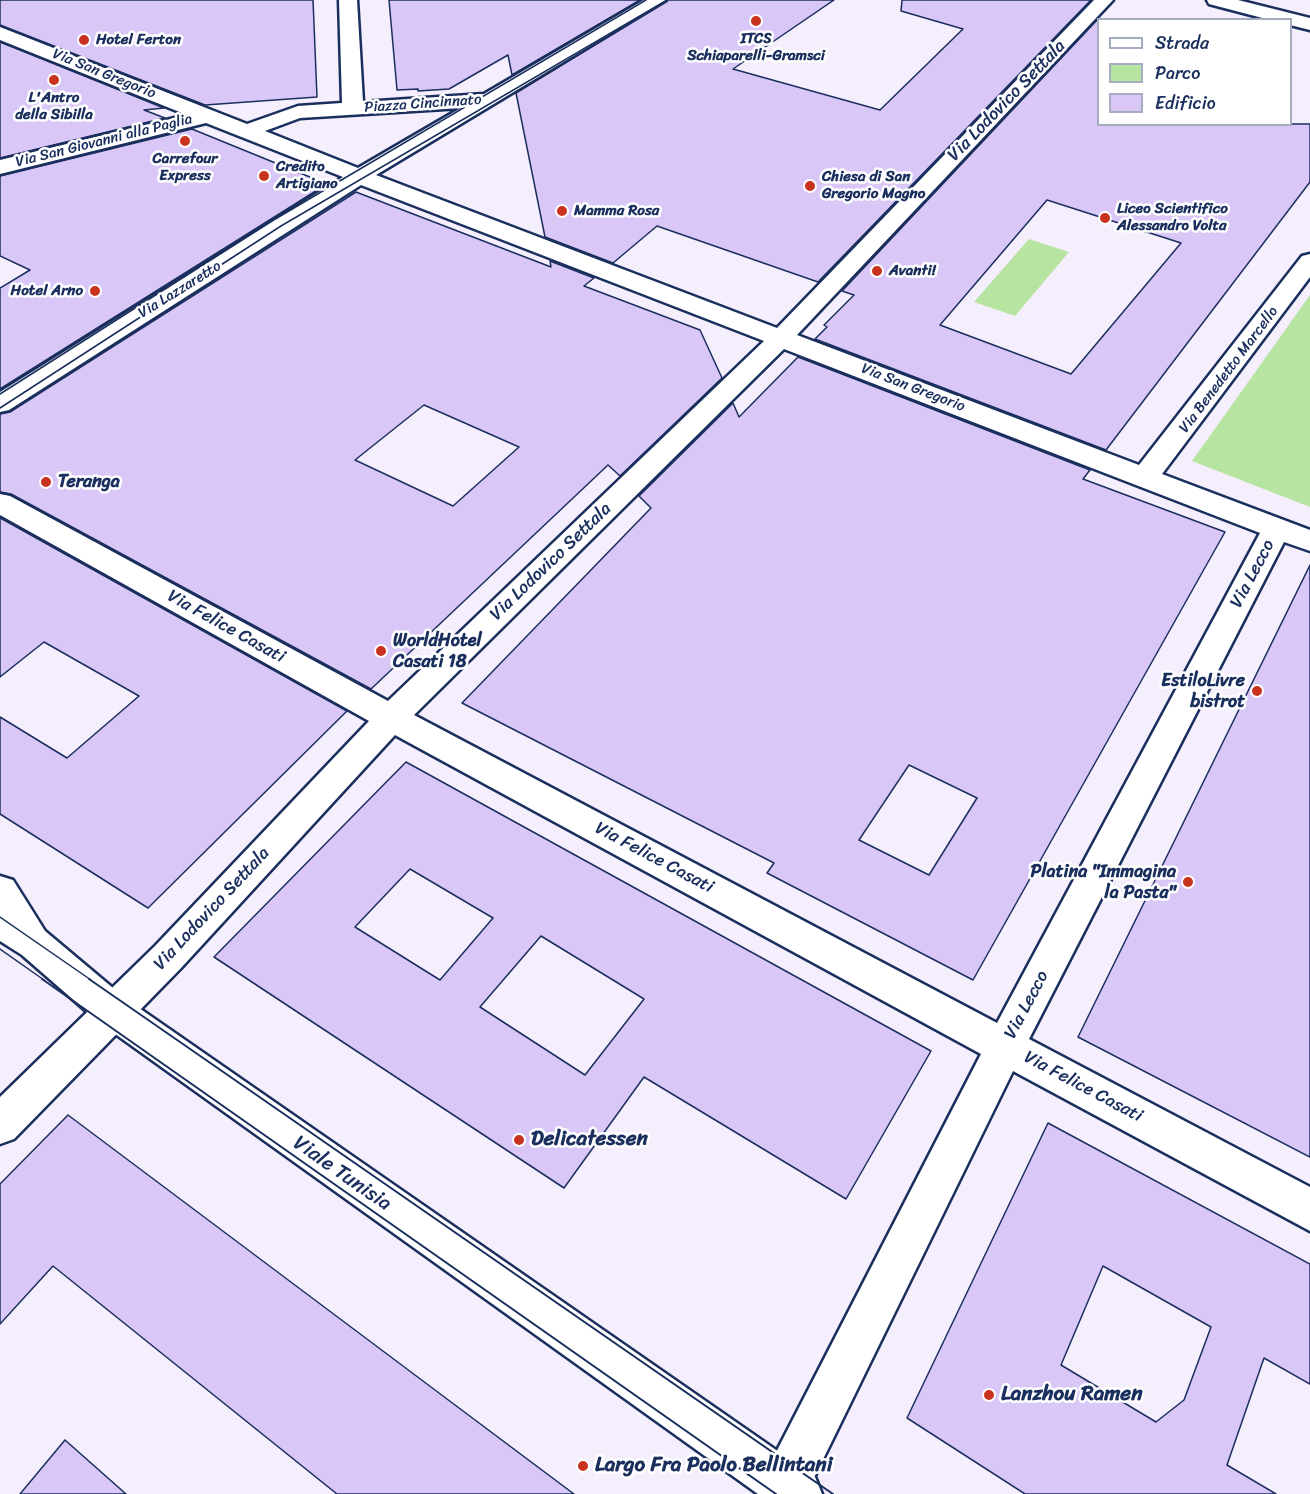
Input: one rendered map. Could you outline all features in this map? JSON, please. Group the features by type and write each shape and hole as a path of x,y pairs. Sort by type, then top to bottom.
{"street":[{"path":"348,0 353,109"},
{"path":"489,100 657,0"},
{"name":"Via Lodovico Settala","path":"0,1125 168,957 391,718 781,338 1104,0"},
{"path":"1216,0 1286,18"},
{"path":"1292,19 1310,24"},
{"name":"Via San Gregorio","path":"0,33 208,116"},
{"name":"Piazza Cincinnato","path":"247,132 287,115 489,100"},
{"name":"Piazza Cincinnato","path":"360,176 489,100"},
{"path":"208,116 360,176"},
{"name":"Via San Giovanni alla Paglia","path":"0,166 208,116"},
{"name":"Via San Gregorio","path":"360,176 1310,541"},
{"name":"Via Lazzaretto","path":"0,404 360,176"},
{"name":"Via Benedetto Marcello","path":"1145,477 1310,261"},
{"name":"Via Felice Casati","path":"0,503 391,718 1310,1209"},
{"name":"Via Lecco","path":"791,1490 1006,1045 1277,528"},
{"name":"Viale Tunisia","path":"0,891 35,944"},
{"name":"Viale Tunisia","path":"0,921 35,944 113,1011 791,1490"}],"green space":[{"path":"1029,239 1069,252 1015,316 974,302"},
{"path":"1310,295 1310,507 1192,461"}],"building":[{"path":"0,0 313,0 317,97 205,105 0,25"},
{"path":"389,0 640,0 512,75 508,55 449,89 418,91 418,89 397,90"},
{"path":"668,0 834,0 733,69 880,110 963,29 901,11 902,0 1091,0 818,282 657,226 613,263 545,237 516,93"},
{"path":"1097,20 1097,126 1292,126 1292,124 1310,124 1310,182 1106,450 815,339 827,327 824,325 854,295 842,291","holes":["1047,200 1181,243 1071,374 940,325"]},
{"path":"0,42 164,108 144,110 165,118 0,158"},
{"path":"192,129 327,184 0,389 0,288 30,270 0,256 0,176"},
{"path":"356,192 551,267 550,261 594,278 584,286 700,330 722,378 620,476 608,465 371,689 11,494 0,492 0,414 10,412","holes":["424,405 519,447 453,506 355,460"]},
{"path":"798,357 1090,470 1083,479 1225,532 973,980 767,873 774,863 462,703 651,508 639,496 733,403 739,417","holes":["909,765 977,798 929,875 859,840"]},
{"path":"0,518 347,711 148,908 0,814 0,717 67,758 139,696 44,642 0,677"},
{"path":"1310,565 1310,1157 1078,1037"},
{"path":"406,762 931,1051 846,1199 644,1077 564,1188 214,957","holes":["410,869 493,918 440,980 355,927","541,936 644,999 585,1075 480,1007"]},
{"path":"68,1115 574,1494 337,1494 53,1266 0,1324 0,1184"},
{"path":"1048,1123 1310,1264 1310,1384 1264,1358 1227,1465 1276,1494 1025,1494 907,1418","holes":["1103,1266 1211,1327 1184,1400 1156,1422 1061,1365"]},
{"path":"65,1440 126,1494 20,1494"}],"tram line":[{"path":"0,394 272,221 646,0"},
{"path":"0,408 281,226 667,0"},
{"path":"0,917 91,980"},
{"path":"0,949 44,980"},
{"path":"42,979 776,1494"},
{"path":"89,979 833,1494"}],"place":[{"name":"ITCS Schiaparelli-Gramsci","path":"756,21"},
{"name":"Hotel Ferton","path":"84,40"},
{"name":"L'Antro della Sibilla","path":"54,80"},
{"name":"Carrefour Express","path":"185,141"},
{"name":"Credito Artigiano","path":"264,176"},
{"name":"Chiesa di San Gregorio Magno","path":"810,186"},
{"name":"Mamma Rosa","path":"562,211"},
{"name":"Liceo Scientifico Alessandro Volta","path":"1105,218"},
{"name":"Avanti!","path":"877,271"},
{"name":"Hotel Arno","path":"95,291"},
{"name":"Teranga","path":"46,482"},
{"name":"WorldHotel Casati 18","path":"381,651"},
{"name":"EstiloLivre bistrot","path":"1257,691"},
{"name":"Platina \"Immagina la Pasta\"","path":"1188,882"},
{"name":"Delicatessen","path":"519,1140"},
{"name":"Lanzhou Ramen","path":"989,1395"},
{"name":"Largo Fra Paolo Bellintani","path":"583,1466"}]}
